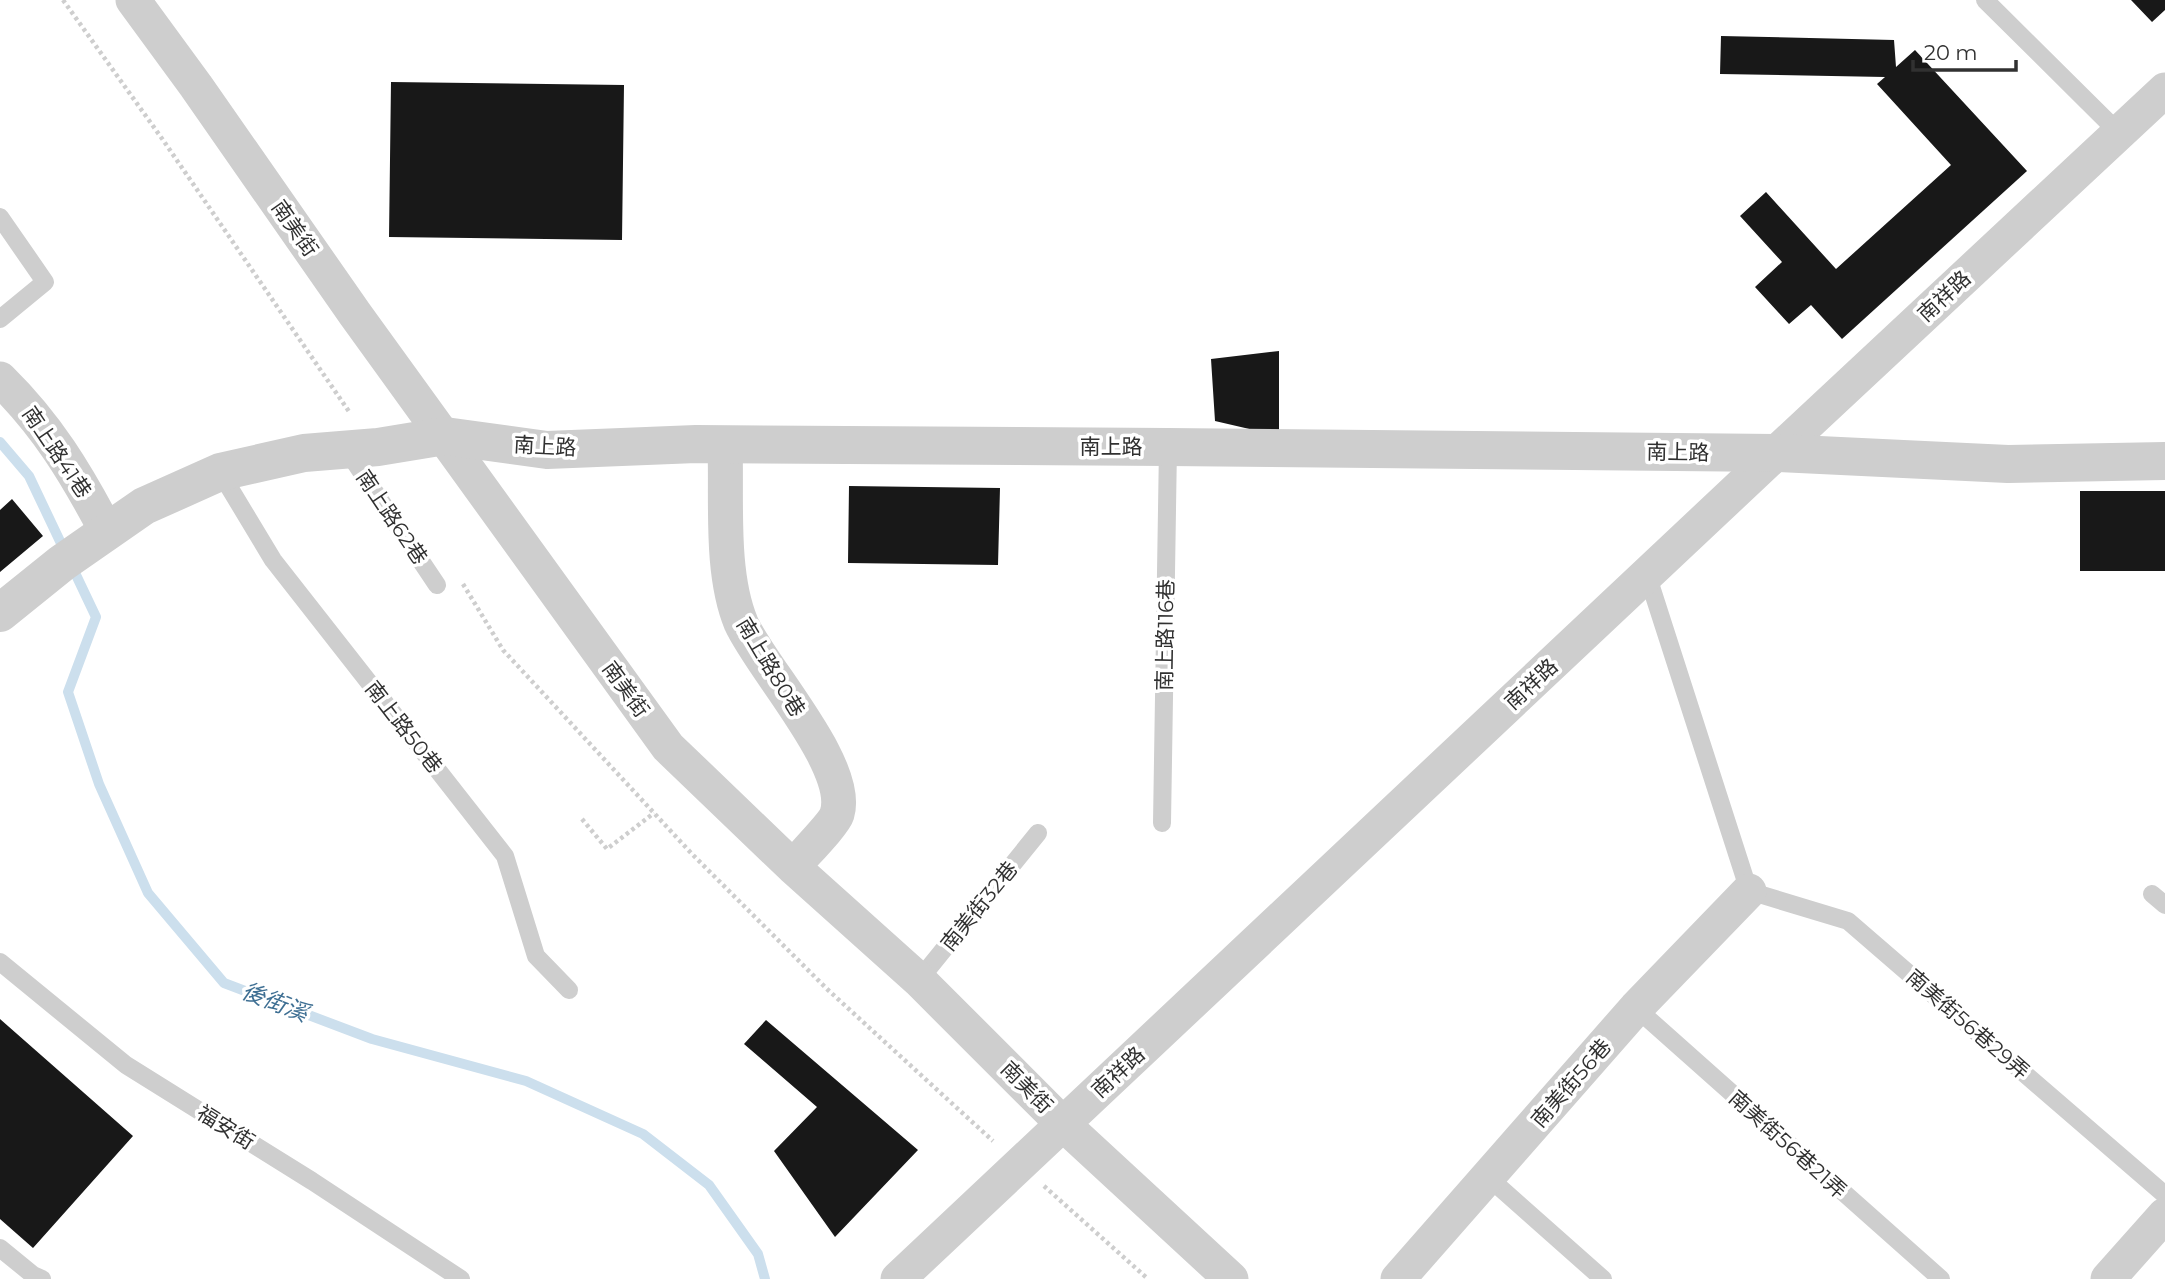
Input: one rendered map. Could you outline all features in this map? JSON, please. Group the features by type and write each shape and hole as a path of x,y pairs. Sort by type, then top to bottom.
{"street":[{"name":"南美街","path":"133,0 355,314 668,747 793,867 919,980 1063,1124 1231,1279"},
{"name":"南祥路","path":"898,1279 2165,90"},
{"name":"南上路41巷","path":"0,379 30,409 78,477 84,548"},
{"name":"南上路","path":"0,613 144,506 220,472 304,453 351,434 445,436 547,450 725,444 1168,447 1776,453 2008,464 2165,461"},
{"name":"南上路80巷","path":"725,444 728,584 742,624 818,743 838,788 837,815 793,867"},
{"name":"南美街56巷","path":"1398,1279 1636,1009 1749,891"},
{"path":"2108,1279 2165,1215"}],"lane":[{"path":"1985,0 2119,133"},
{"path":"0,217 45,282 0,319"},
{"name":"南上路62巷","path":"351,434 437,585"},
{"name":"南上路116巷","path":"1162,823 1168,447"},
{"name":"南上路50巷","path":"220,472 273,560 505,856 536,956 569,990"},
{"path":"1647,574 1749,891"},
{"name":"南美街32巷","path":"919,980 1038,833"},
{"name":"南美街56巷29弄","path":"1749,891 1849,921 2165,1195"},
{"name":"福安街","path":"0,962 126,1065 312,1181 461,1279"},
{"name":"南美街56巷21弄","path":"1636,1009 1941,1279"},
{"path":"1488,1177 1603,1279"},
{"path":"0,1248 33,1275 42,1279"}],"path":[{"path":"63,0 171,152 351,434"},
{"path":"460,580 503,650 654,813 827,989 998,1145"},
{"path":"582,819 607,849 654,813"},
{"path":"1039,1182 1148,1279"}],"building":[{"path":"2131,0 2165,0 2165,10 2152,22"},
{"path":"1721,36 1894,40 1896,67 1915,50 2027,171 1842,339 1811,305 1789,324 1755,287 1782,262 1740,216 1766,192 1836,269 1951,165 1877,84 1885,77 1720,74"},
{"path":"391,82 624,85 622,240 389,237"},
{"path":"1279,351 1279,436 1215,421 1211,359"},
{"path":"849,486 1000,488 998,565 848,563"},
{"path":"2080,491 2165,491 2165,571 2080,571"},
{"path":"12,499 43,536 0,572 0,510"},
{"path":"0,1019 133,1136 33,1248 0,1219"},
{"path":"766,1020 918,1150 835,1237 774,1151 817,1107 744,1044"}],"waterway":[{"name":"後街溪","path":"0,442 29,476 96,617 68,692 99,784 148,893 224,983 372,1039 526,1081 643,1134 709,1185 758,1254 765,1279"}]}
